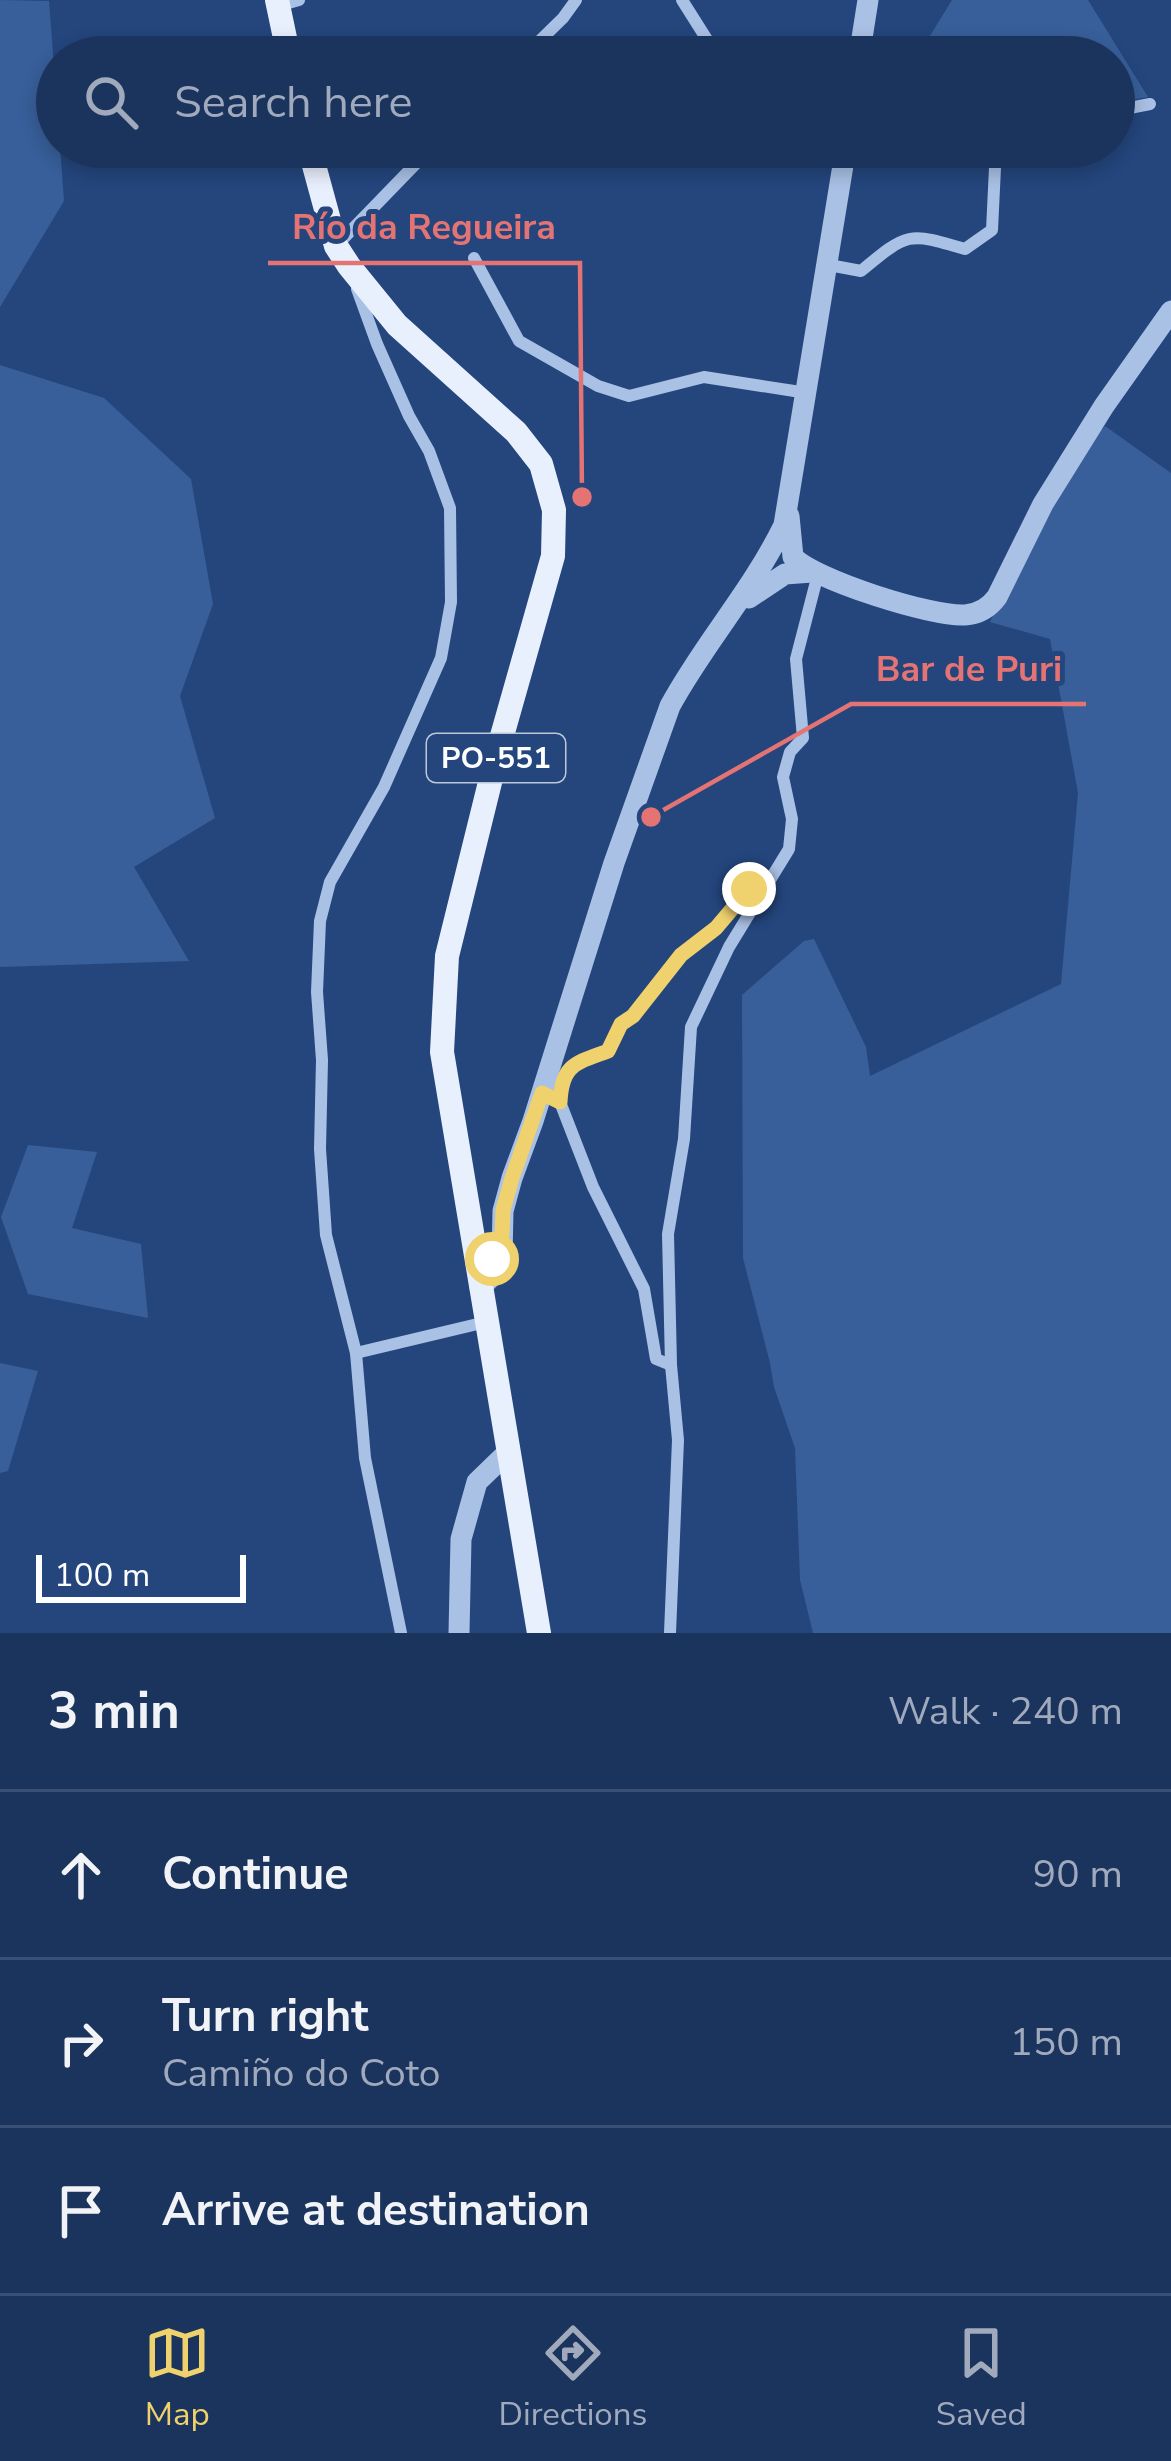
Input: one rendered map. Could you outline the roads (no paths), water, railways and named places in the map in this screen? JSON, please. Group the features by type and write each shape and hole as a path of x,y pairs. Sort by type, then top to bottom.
{"main road":[{"path":"285,2 288,36"},
{"name":"PO-551","path":"315,168 342,256 397,325 516,432 541,464 554,510 553,556 447,956 442,1052 486,1284 486,1322 539,1633"}],"street":[{"path":"545,36 576,0"},
{"path":"682,0 705,36"},
{"path":"862,36 868,0"},
{"path":"1135,106 1150,104"},
{"path":"401,1633 365,1458 356,1353 326,1235 317,992 320,920 330,882 384,787 441,658 451,602 450,508 342,256 415,168"},
{"path":"734,610 766,585 785,558 788,512 843,168"},
{"path":"829,265 861,271 894,244 921,236 965,249 992,230 994,168"},
{"path":"474,258 519,341 598,386 629,396 704,377 807,393"},
{"path":"785,558 907,605 967,615 991,606 1043,504 1171,311"},
{"path":"671,1365 656,1358 644,1289 551,1097 614,863 670,706 761,569 785,558"},
{"path":"670,1633 678,1439 668,1234 684,1139 691,1027 729,947 789,849 792,819 783,777 790,752 802,738 796,659 815,573"},
{"path":"486,1284 502,1256 503,1210 512,1178 570,1066 608,1051 621,1024 633,1016 681,955 716,928 749,889 762,878 771,878"},
{"path":"480,1254 502,1235"},
{"path":"356,1353 486,1322"},
{"path":"459,1633 460,1539 477,1482 507,1454"}],"place":[{"name":"Río da Regueira","path":"582,497"},
{"name":"Bar de Puri","path":"651,817"}]}
